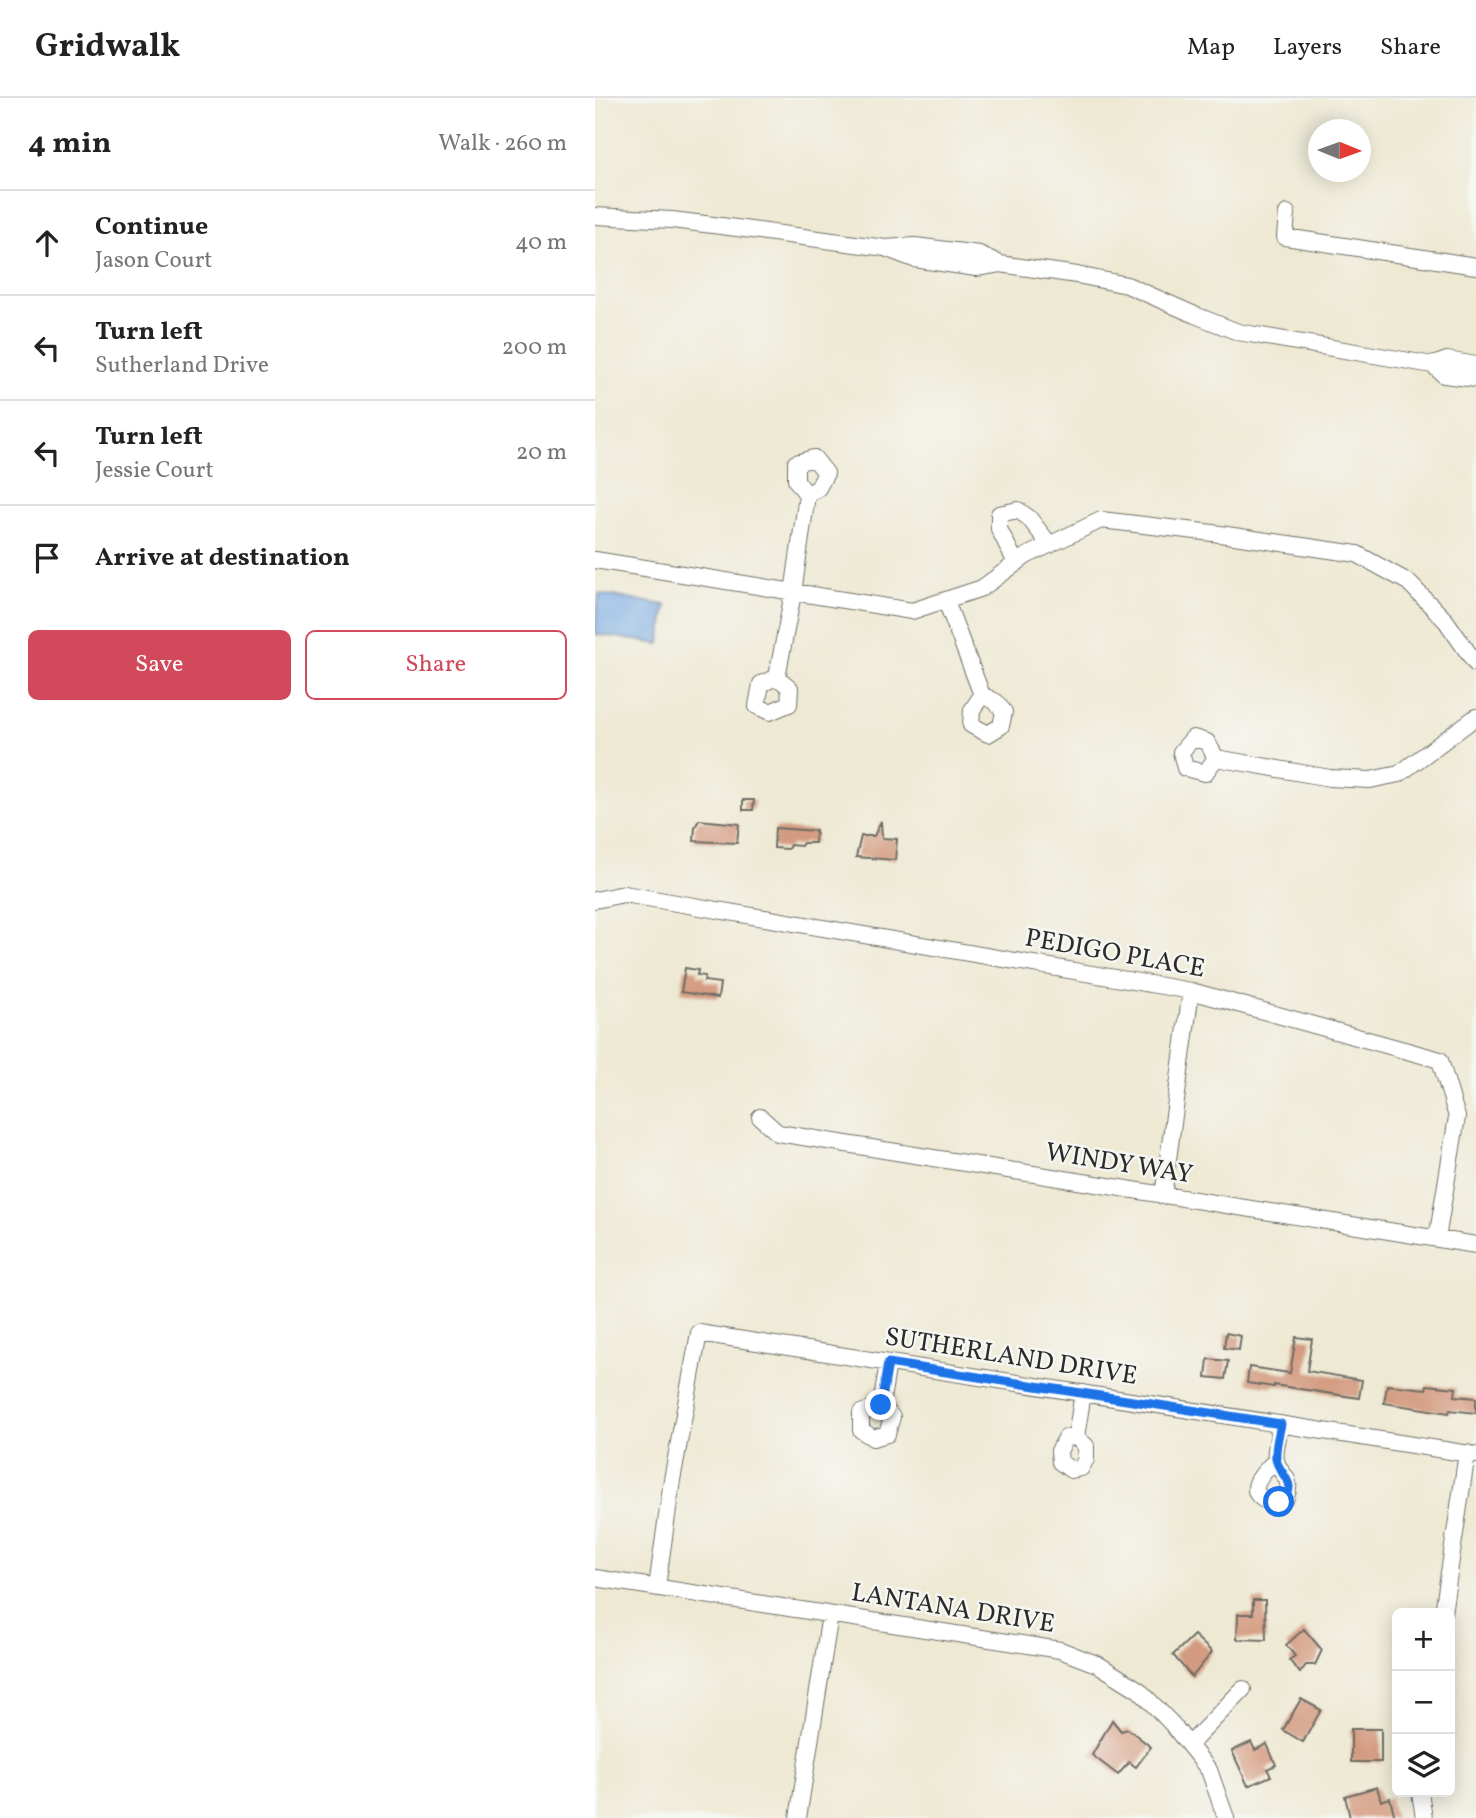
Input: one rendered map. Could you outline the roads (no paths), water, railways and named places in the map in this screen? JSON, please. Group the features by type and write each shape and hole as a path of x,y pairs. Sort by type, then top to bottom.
{"street":[{"path":"1287,213 1285,237 1476,266"},
{"path":"595,216 672,220 885,248 914,259 976,268 1000,264 1077,275 1127,285 1238,332 1433,365 1447,360 1476,365"},
{"path":"1433,365 1444,374 1476,379"},
{"path":"777,677 793,593 807,495"},
{"path":"1016,563 999,529 999,513 1018,510 1029,518 1050,545"},
{"path":"595,560 912,611 982,589 1016,563 1101,520 1213,533 1357,554 1408,582 1446,621 1476,664"},
{"path":"946,601 982,695"},
{"path":"1216,758 1330,778 1370,780 1399,774 1476,717"},
{"name":"PEDIGO PLACE","path":"595,900 624,894 1191,991 1440,1060 1457,1117 1437,1239"},
{"path":"1163,1196 1191,991"},
{"name":"WINDY WAY","path":"760,1117 778,1133 1476,1245"},
{"name":"SUTHERLAND DRIVE","path":"657,1587 670,1493 699,1334 1471,1454"},
{"path":"881,1405 888,1363"},
{"path":"1076,1437 1083,1393"},
{"path":"1276,1460 1281,1424"},
{"path":"1444,1608 1471,1454"},
{"name":"LANTANA DRIVE","path":"595,1577 1060,1650 1099,1665 1139,1690 1209,1770 1226,1818"},
{"path":"798,1818 830,1615"},
{"path":"1189,1745 1243,1689"},
{"path":"1421,1797 1424,1818"}],"water":[{"path":"599,594 666,605 660,644 595,634"}]}
